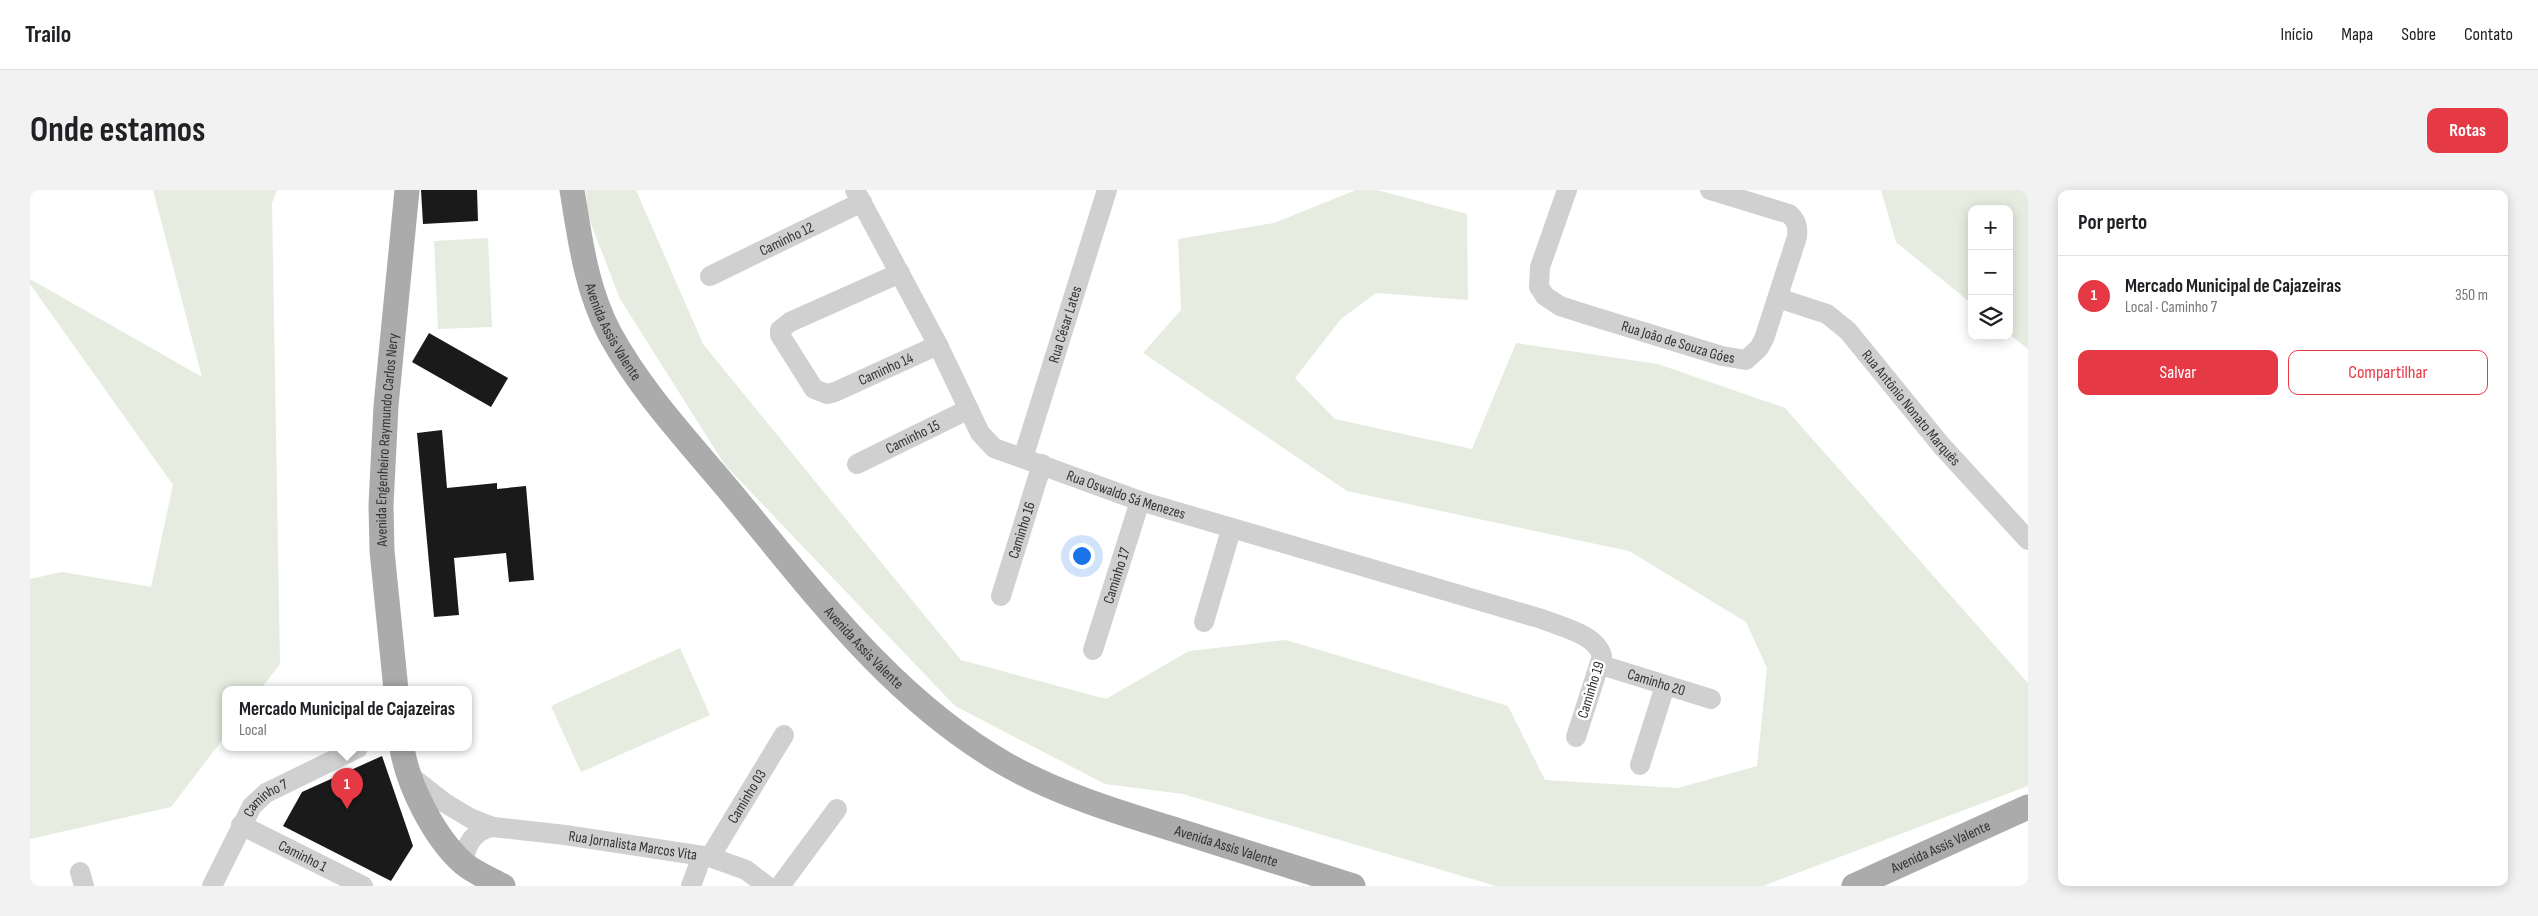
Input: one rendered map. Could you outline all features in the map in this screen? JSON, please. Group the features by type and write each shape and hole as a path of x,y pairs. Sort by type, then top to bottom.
{"main road":[{"name":"Avenida Engenheiro Raymundo Carlos Nery","path":"396,686 382,551 381,505 386,415 407,190"},
{"name":"Avenida Assis Valente","path":"572,190 591,288 610,334 629,366 666,414 800,576 859,645 888,675 970,742 1038,781 1108,809 1353,886"},
{"path":"403,751 408,774 431,820 464,864 503,886"},
{"name":"Avenida Assis Valente","path":"1854,886 2028,807"}],"street":[{"name":"Rua César Lates","path":"1033,461 1107,190"},
{"name":"Rua João de Souza Góes","path":"1567,190 1545,250 1538,276 1539,287 1545,296 1560,306 1739,360 1746,360 1759,348 1778,298 1797,237 1796,220 1789,214 1710,190"},
{"name":"Rua Oswaldo Sá Menezes","path":"859,196 938,344 980,433 994,448 1140,501 1231,530 1542,619"},
{"name":"Caminho 12","path":"710,276 859,196"},
{"name":"Caminho 14","path":"900,273 825,304 784,326 780,330 780,335 814,389 827,394 938,344"},
{"name":"Rua Antônio Nonato Marquês","path":"1778,298 1827,314 1848,331 1941,445 2028,540"},
{"name":"Caminho 15","path":"857,464 968,409"},
{"name":"Caminho 16","path":"1001,596 1033,461"},
{"name":"Caminho 17","path":"1093,650 1140,501"},
{"path":"1204,622 1231,530"},
{"name":"Caminho 19","path":"1542,619 1576,632 1590,640 1600,650 1601,665 1576,737"},
{"name":"Caminho 20","path":"1601,665 1711,699"},
{"path":"1640,764 1665,686"},
{"name":"Caminho 03","path":"691,886 706,857 784,735"},
{"name":"Caminho 7","path":"212,886 252,806 266,793 352,751"},
{"name":"Rua Jornalista Marcos Vita","path":"408,774 450,806 470,818 493,827 565,835 706,857 746,870 767,886"},
{"path":"780,886 837,810"},
{"name":"Caminho 1","path":"241,826 363,886"},
{"path":"464,864 466,847 472,838 480,830 493,827"}],"shaded area":[{"path":"153,190 277,190 272,203 280,664 263,686 222,686 222,740 171,807 30,839 30,579 62,572 151,587 173,485 30,284 30,279 202,377"},
{"path":"586,190 636,190 703,344 961,660 1106,699 1189,651 1286,640 1508,706 1545,780 1678,788 1757,766 1767,668 1746,622 1629,551 1347,491 1143,353 1181,310 1178,239 1274,223 1356,190 1377,190 1467,214 1468,300 1376,293 1341,319 1295,378 1335,419 1472,449 1516,343 1658,364 1785,408 2028,683 2028,786 1763,886 1496,886 1183,794 1105,784 955,706 725,465 620,299 588,216"},
{"path":"1881,190 2028,190 2028,349 2013,337 2013,205 1968,205 1968,301 1896,242"},
{"path":"488,238 492,327 438,329 434,241"},
{"path":"680,648 710,715 581,772 551,706"}],"building":[{"path":"421,190 477,190 478,221 423,224"},
{"path":"429,333 508,378 491,407 412,362"},
{"path":"442,430 447,488 497,483 497,489 526,486 534,580 509,582 506,553 454,558 459,615 434,617 417,433"},
{"path":"382,756 413,846 391,881 283,826 302,792"}],"place":[{"name":"Mercado Municipal de Cajazeiras","path":"347,809"}]}
